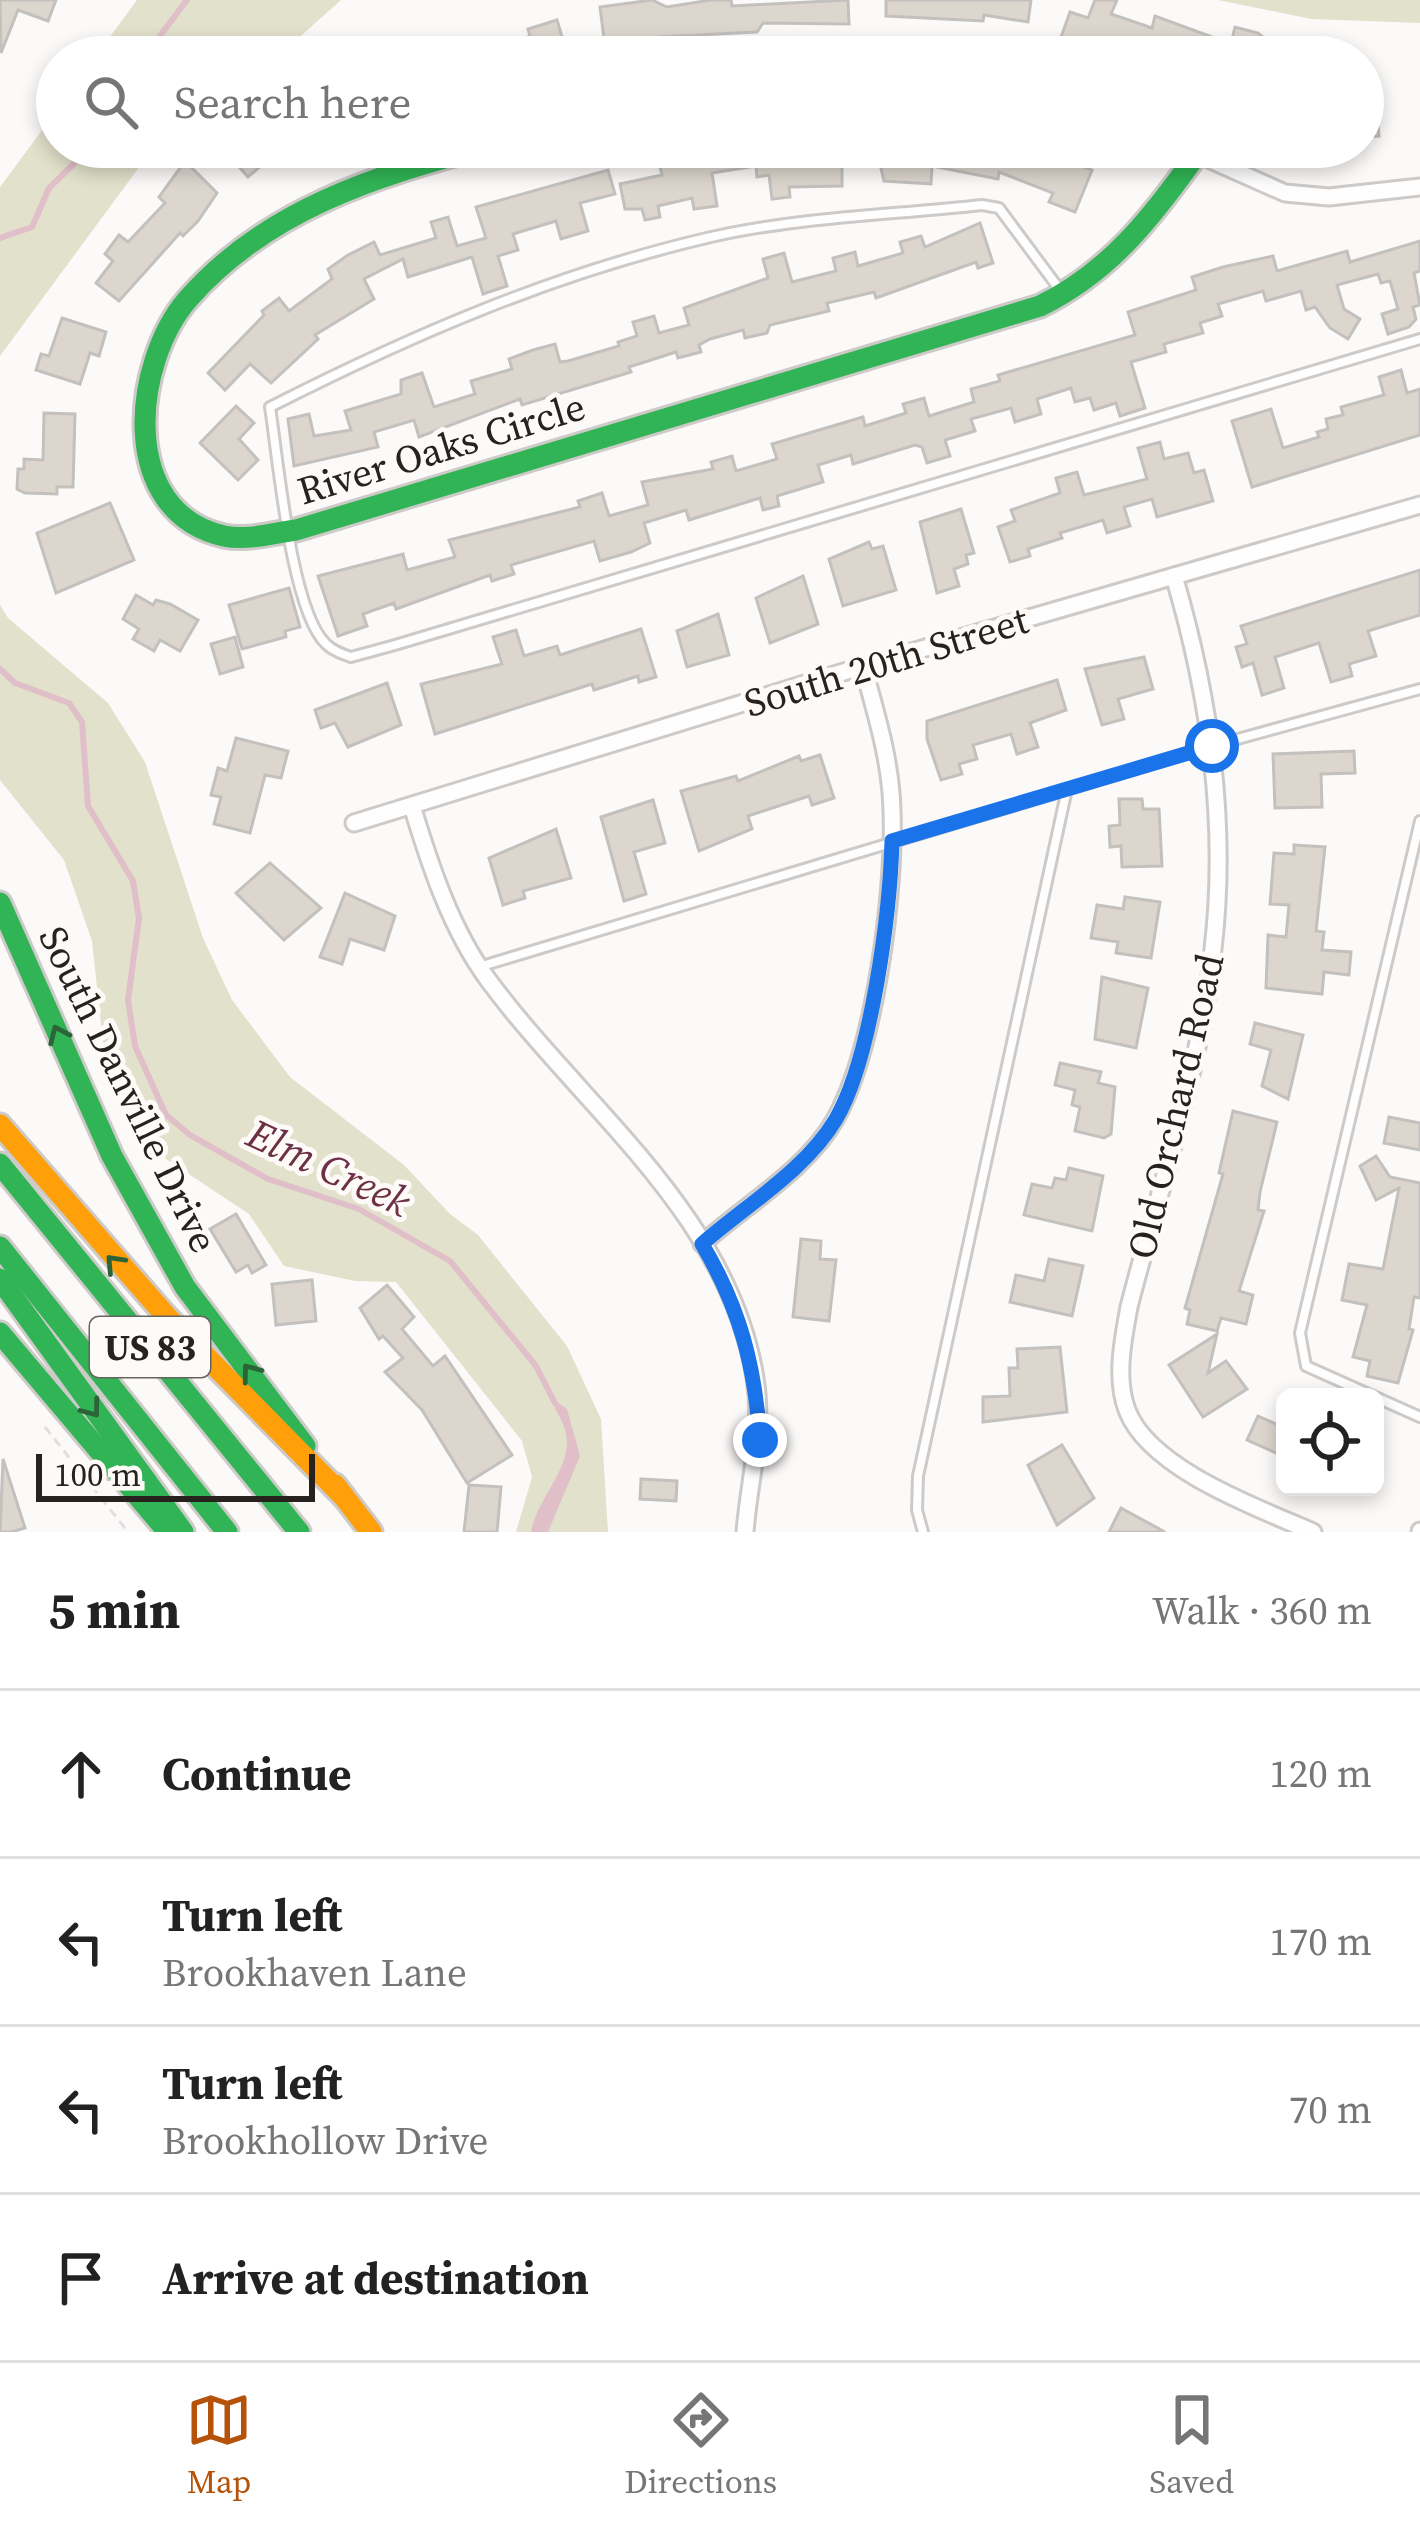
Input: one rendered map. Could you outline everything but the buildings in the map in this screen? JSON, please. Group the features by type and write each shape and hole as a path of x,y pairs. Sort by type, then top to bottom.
{"main road":[{"name":"River Oaks Circle","path":"410,168 353,184 300,214 188,299 159,338 145,377 146,448 161,485 184,514 217,534 248,537 288,531 981,328 1064,296 1138,238 1178,168"},
{"name":"South Danville Drive","path":"0,903 112,1156 185,1287 371,1532"},
{"path":"0,1125 89,1236 185,1340 343,1496"},
{"name":"US 83","path":"0,1164 299,1532"},
{"name":"US 83","path":"0,1247 227,1532"},
{"path":"0,1280 183,1532"},
{"path":"0,1334 168,1532"}],"street":[{"path":"1227,168 1285,193 1329,197 1420,187"},
{"name":"South 20th Street","path":"353,824 863,667 1420,505"},
{"name":"Old Orchard Road","path":"1174,577 1212,746 1218,855 1213,951 1192,1063 1129,1307 1122,1382 1126,1408 1153,1448 1225,1492 1313,1532"},
{"path":"702,1244 778,1181 836,1118 874,989 892,841 885,748 863,667"},
{"path":"412,806 430,867 480,967 554,1062 672,1194 730,1290 756,1381 760,1440 745,1532"}],"lane":[{"path":"1064,296 999,208 982,205 713,236 513,295 380,352 270,407 288,531 306,605 322,642 351,657 1420,339"},
{"path":"480,967 1212,746 1420,689"},
{"path":"922,1532 916,1510 918,1476 1067,789"},
{"path":"1420,821 1300,1333 1306,1366 1420,1417"}],"path":[{"path":"45,1427 128,1532"}],"green space":[{"path":"137,0 341,0 301,36 110,36"},
{"path":"1218,0 1420,0 1420,23 1311,19"},
{"path":"36,138 36,168 139,168 0,356 0,187"},
{"path":"0,605 8,618 108,703 145,762 203,938 232,1000 290,1077 404,1165 450,1214 478,1235 567,1346 601,1419 608,1532 516,1532 532,1477 522,1441 396,1282 355,1281 284,1266 249,1214 166,1159 107,1081 92,941 64,860 0,780"}],"shaded area":[{"path":"551,1398 567,1409 580,1456 548,1532 531,1532 567,1446 565,1428"}],"waterway":[{"name":"Elm Creek","path":"160,36 187,0"},
{"name":"Elm Creek","path":"0,238 32,227 49,188 69,168"},
{"name":"Elm Creek","path":"0,669 15,683 69,703 82,722 88,806 133,881 139,918 128,1000 135,1046 166,1115 190,1135 268,1179 359,1209 450,1261 536,1366 555,1403"}],"traffic: fast":[{"path":"410,168 287,219 219,268 169,326 155,359 145,432 151,467 166,498 189,522 233,537 296,530 1040,306 1109,259 1186,168"},
{"path":"0,903 112,1156 185,1287 305,1446"},
{"path":"0,1164 299,1532"},
{"path":"0,1247 227,1532"},
{"path":"0,1279 183,1532"},
{"path":"0,1333 168,1532"}],"traffic: slow":[{"path":"0,1125 166,1316 343,1496"},
{"path":"335,1485 371,1532"}],"route":[{"path":"760,1440 756,1381 746,1335 730,1290 702,1244 765,1193 836,1118 874,989 892,841 1212,746"}]}
